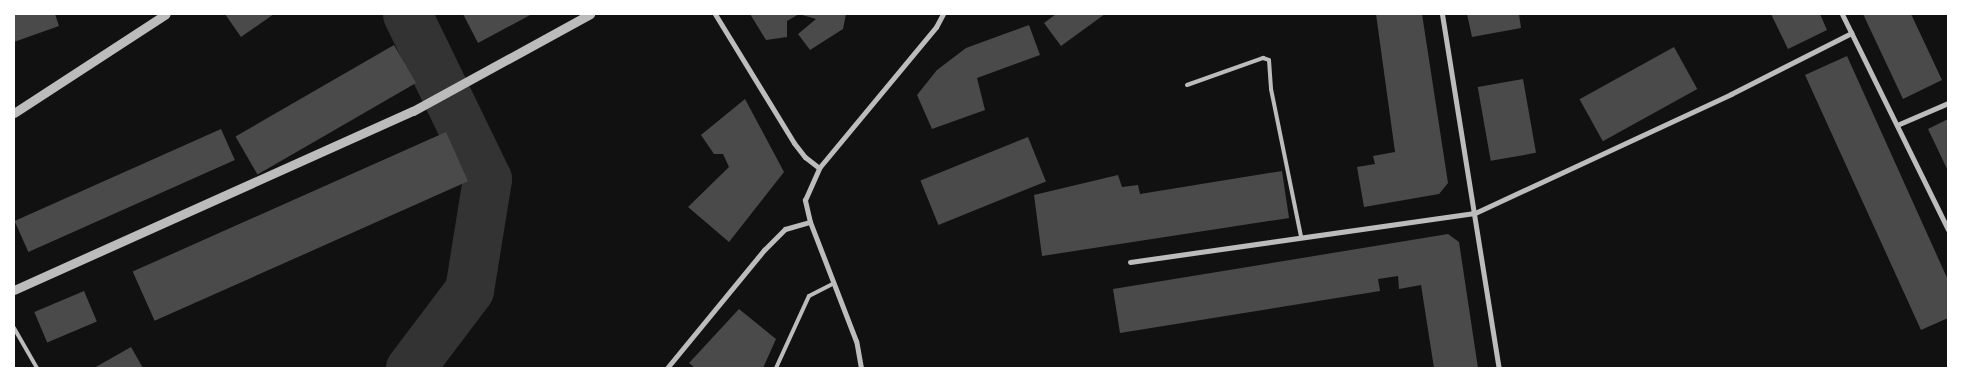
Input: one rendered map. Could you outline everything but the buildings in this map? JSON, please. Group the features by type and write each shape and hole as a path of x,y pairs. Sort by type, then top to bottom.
{"street":[{"path":"14,113 166,14"},
{"path":"14,290 413,111 590,14"},
{"path":"715,14 794,143 804,157 819,168"},
{"path":"861,368 856,341 810,222 805,200 819,168 936,27 943,14"},
{"path":"1442,14 1499,368"},
{"path":"1842,14 1948,229"},
{"path":"1130,262 1301,236 1475,213 1731,94 1851,33"},
{"path":"1897,126 1948,103"},
{"path":"667,368 764,250 786,228 810,222"}],"lane":[{"path":"1186,85 1263,58 1269,60 1271,89 1301,236"},
{"path":"776,368 809,296 834,283"},
{"path":"14,328 37,368"}],"waterway":[{"path":"407,14 487,179 469,290 410,368"}]}
